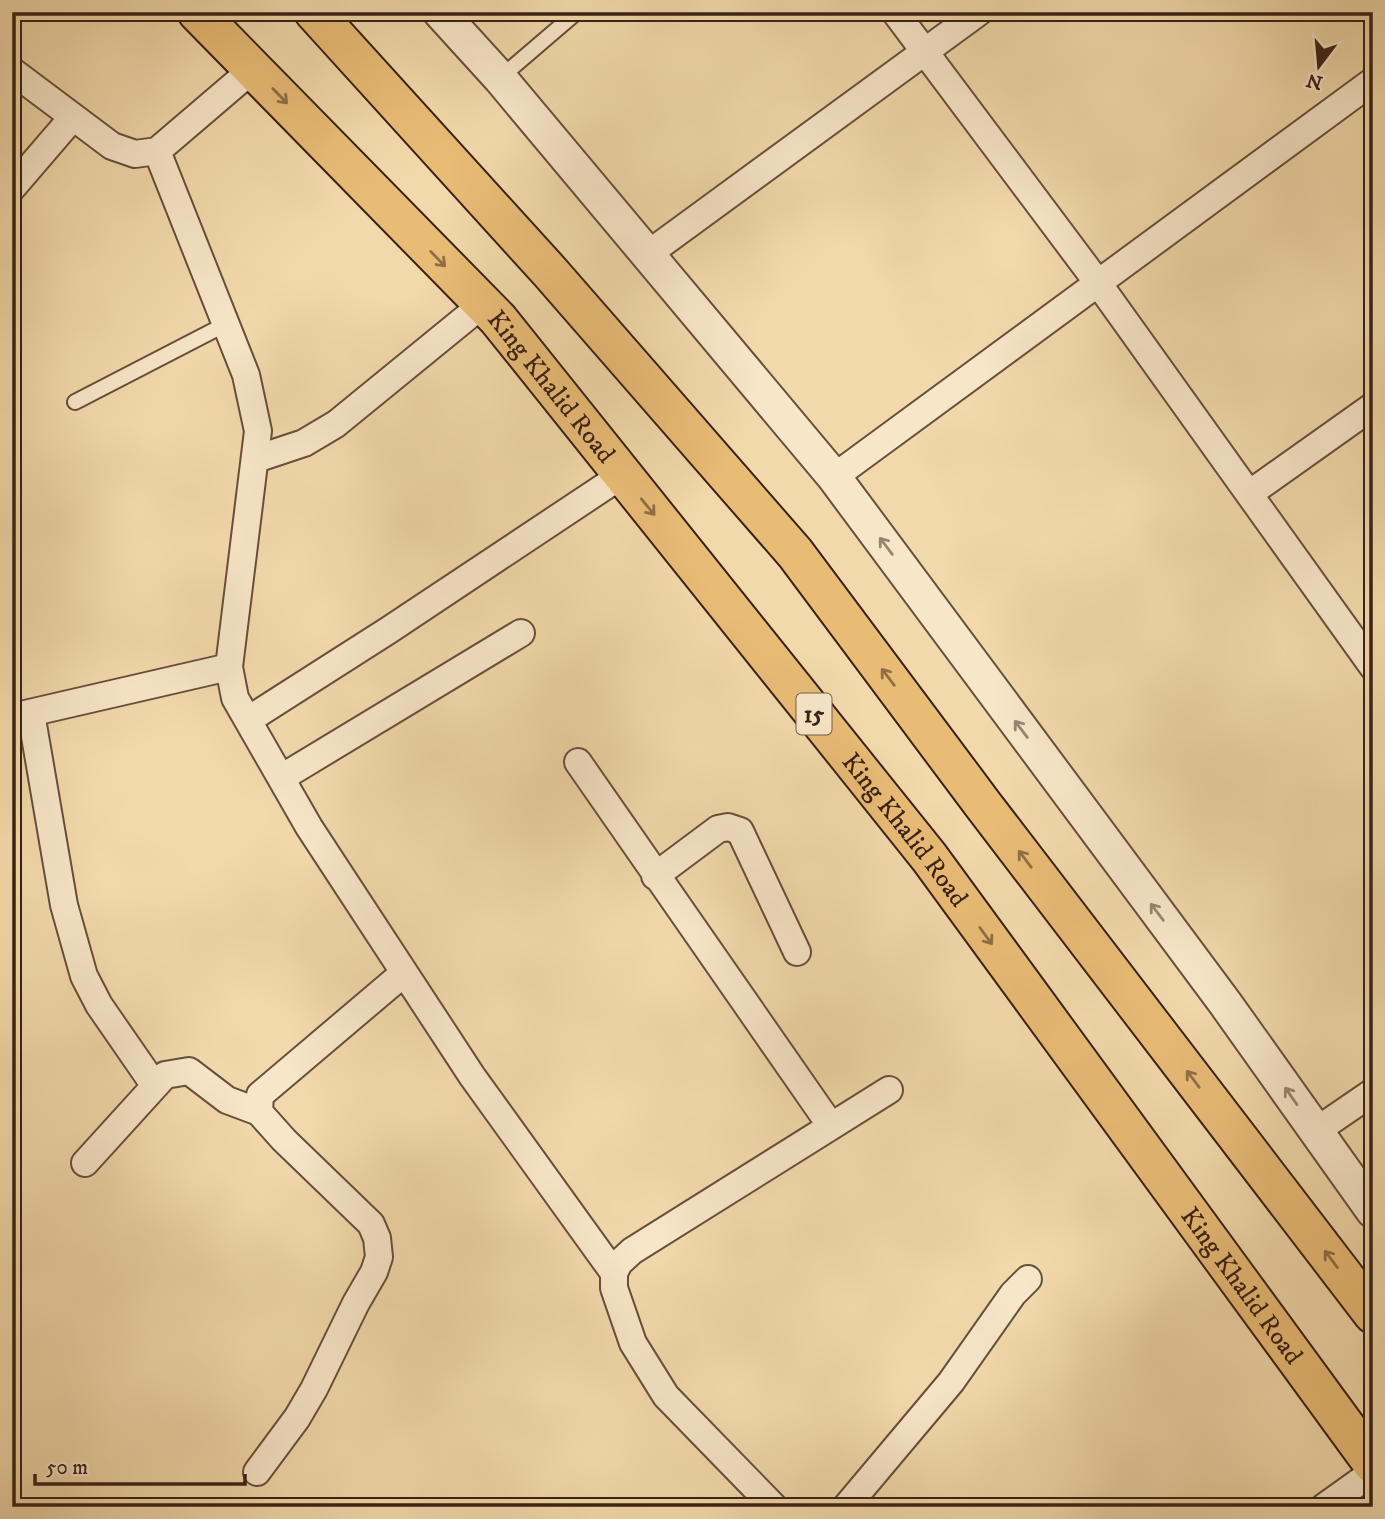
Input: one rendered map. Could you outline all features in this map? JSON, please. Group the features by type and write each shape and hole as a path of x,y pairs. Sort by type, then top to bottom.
{"highway":[{"name":"King Khalid Road","path":"197,12 498,319 929,857 1373,1464"},
{"path":"314,12 550,272 795,552 984,806 1373,1314"}],"street":[{"path":"440,12 500,78 834,477 1217,992 1373,1211"},
{"path":"895,12 1098,283 1373,667"},
{"path":"648,254 979,12"},
{"path":"12,71 112,146 135,154 157,151 253,69"},
{"path":"834,477 1373,81"},
{"path":"12,188 73,117"},
{"path":"157,151 246,375 258,432 229,667 235,698 309,827 404,973 472,1076 614,1273"},
{"path":"256,459 304,443 336,424 483,304"},
{"path":"1249,495 1373,406"},
{"path":"248,720 622,475"},
{"path":"281,778 521,632"},
{"path":"155,1086 99,1004 84,976 64,905 21,715 229,667"},
{"path":"578,762 831,1126"},
{"path":"655,876 718,829 728,827 740,831 797,952"},
{"path":"259,1112 260,1095 404,973"},
{"path":"85,1163 165,1075 189,1071 227,1100 259,1112 284,1140 371,1224 377,1238 379,1257 374,1272 314,1389 297,1418 257,1472"},
{"path":"774,1507 666,1396 633,1343 614,1287 614,1273 632,1251 889,1090"},
{"path":"1316,1131 1373,1093"},
{"path":"846,1507 951,1382 1013,1294 1028,1279"},
{"path":"1324,1507 1373,1472"}],"lane":[{"path":"500,78 577,12"},
{"path":"75,402 226,324"}]}
